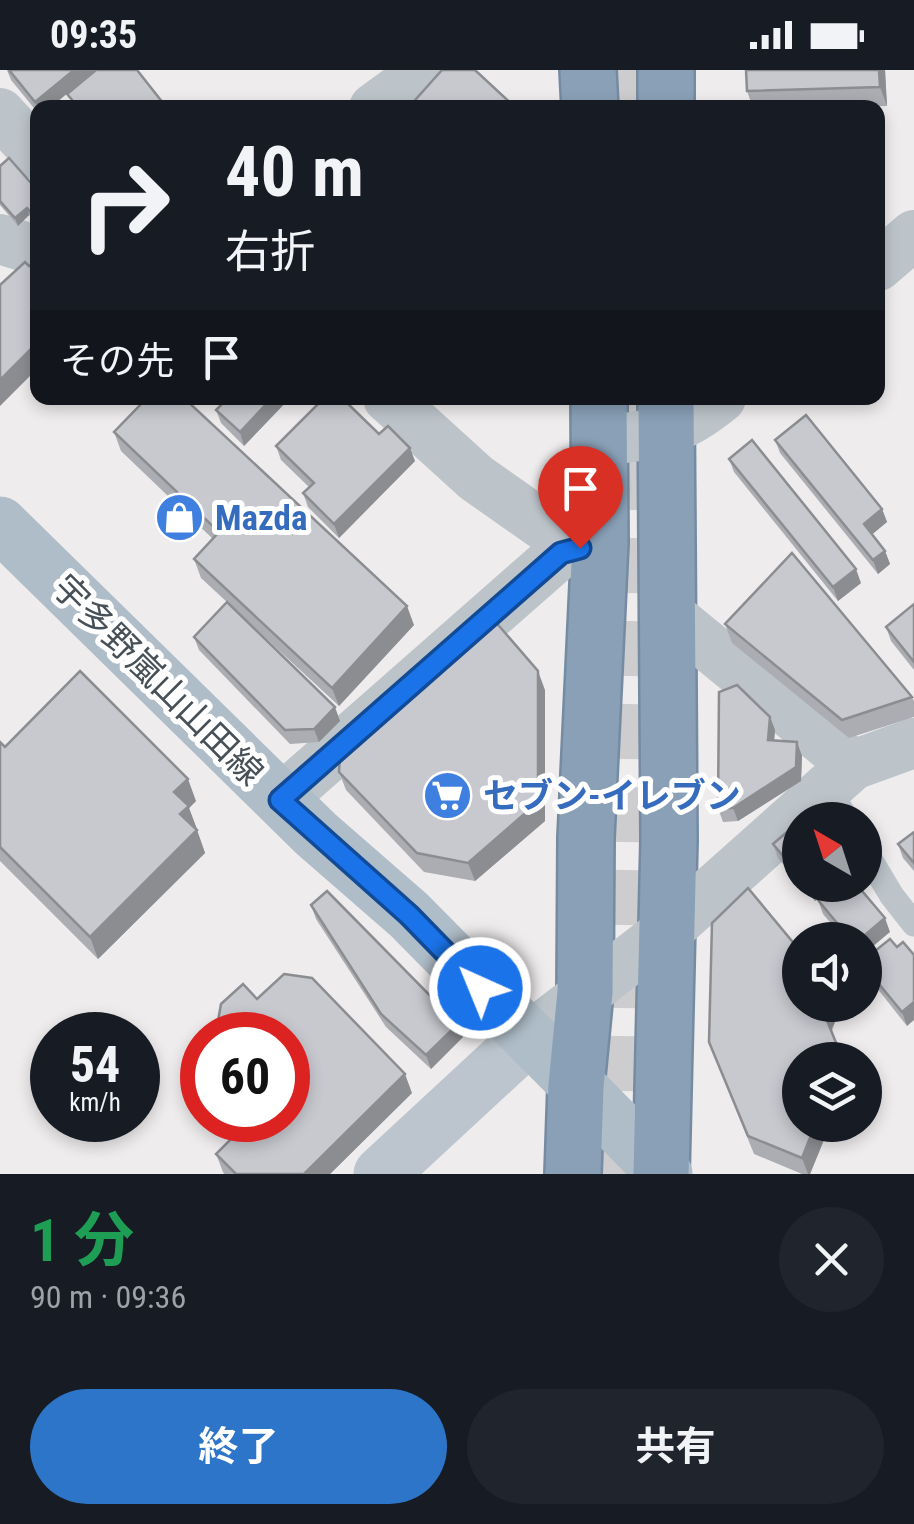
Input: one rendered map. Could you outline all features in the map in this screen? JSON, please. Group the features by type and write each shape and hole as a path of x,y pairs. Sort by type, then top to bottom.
{"highway":[{"path":"588,70 590,100"},
{"path":"666,70 666,100"},
{"path":"662,1172 668,930 666,415"},
{"path":"573,1174 584,992 586,838 600,543 599,419"}],"main road":[{"name":"宇多野嵐山山田線","path":"8,547 409,915 662,1172"}],"street":[{"path":"385,100 426,70"},
{"path":"0,113 30,146"},
{"path":"885,260 914,235"},
{"path":"0,239 30,248"},
{"path":"396,405 476,478 553,532 562,531 600,543"},
{"path":"599,419 702,413 712,405"},
{"path":"280,800 561,553 600,543"},
{"path":"669,614 843,792"},
{"path":"380,1174 528,1037 843,792 914,743"}],"lane":[{"path":"882,879 914,924"}],"building":[{"path":"9,70 74,70 37,100"},
{"path":"96,70 137,70 161,100 72,100 67,94"},
{"path":"442,70 475,70 507,100 415,100"},
{"path":"746,70 879,70 880,87 747,91"},
{"path":"9,158 30,182 30,212 27,208 15,218 0,201 0,166"},
{"path":"25,262 29,266 30,350 0,380 0,285"},
{"path":"140,405 192,405 407,606 332,688 194,559 219,532 114,432"},
{"path":"221,405 265,405 240,432 216,410"},
{"path":"317,405 349,405 379,434 388,426 410,448 334,524 303,493 314,483 276,446"},
{"path":"806,415 882,509 864,524 885,551 873,560 775,440"},
{"path":"752,440 856,569 833,587 729,459"},
{"path":"792,553 912,697 842,720 725,624"},
{"path":"227,602 335,707 314,729 285,730 194,637"},
{"path":"914,604 914,662 886,627"},
{"path":"494,620 538,671 538,802 468,863 417,853 339,772 340,754"},
{"path":"80,671 188,779 174,792 189,806 180,814 197,830 90,937 0,847 0,742 5,747"},
{"path":"737,685 770,717 768,740 797,742 796,767 733,808 718,808 719,692"},
{"path":"914,832 914,863 898,844"},
{"path":"782,836 782,855 773,844"},
{"path":"748,888 782,929 782,1022 828,1022 836,1042 782,1042 782,1142 808,1142 802,1158 748,1136 709,1042 712,923"},
{"path":"327,891 458,1024 426,1055 381,1014 311,905"},
{"path":"820,902 871,902 885,918 880,922 836,922"},
{"path":"890,939 897,947 903,942 914,955 914,1002 902,1012 882,988 882,945"},
{"path":"284,974 312,978 405,1074 304,1174 236,1174 216,1154 228,1142 310,1142 310,1012 220,1012 221,1004 243,984 257,999"}],"tunnel":[{"path":"637,100 638,70"},
{"path":"618,1174 632,405"}],"place":[{"name":"Mazda","path":"180,518"},
{"name":"セブン-イレブン","path":"448,796"}],"route":[{"path":"480,988 409,915 280,800 561,553 580,548"}]}
